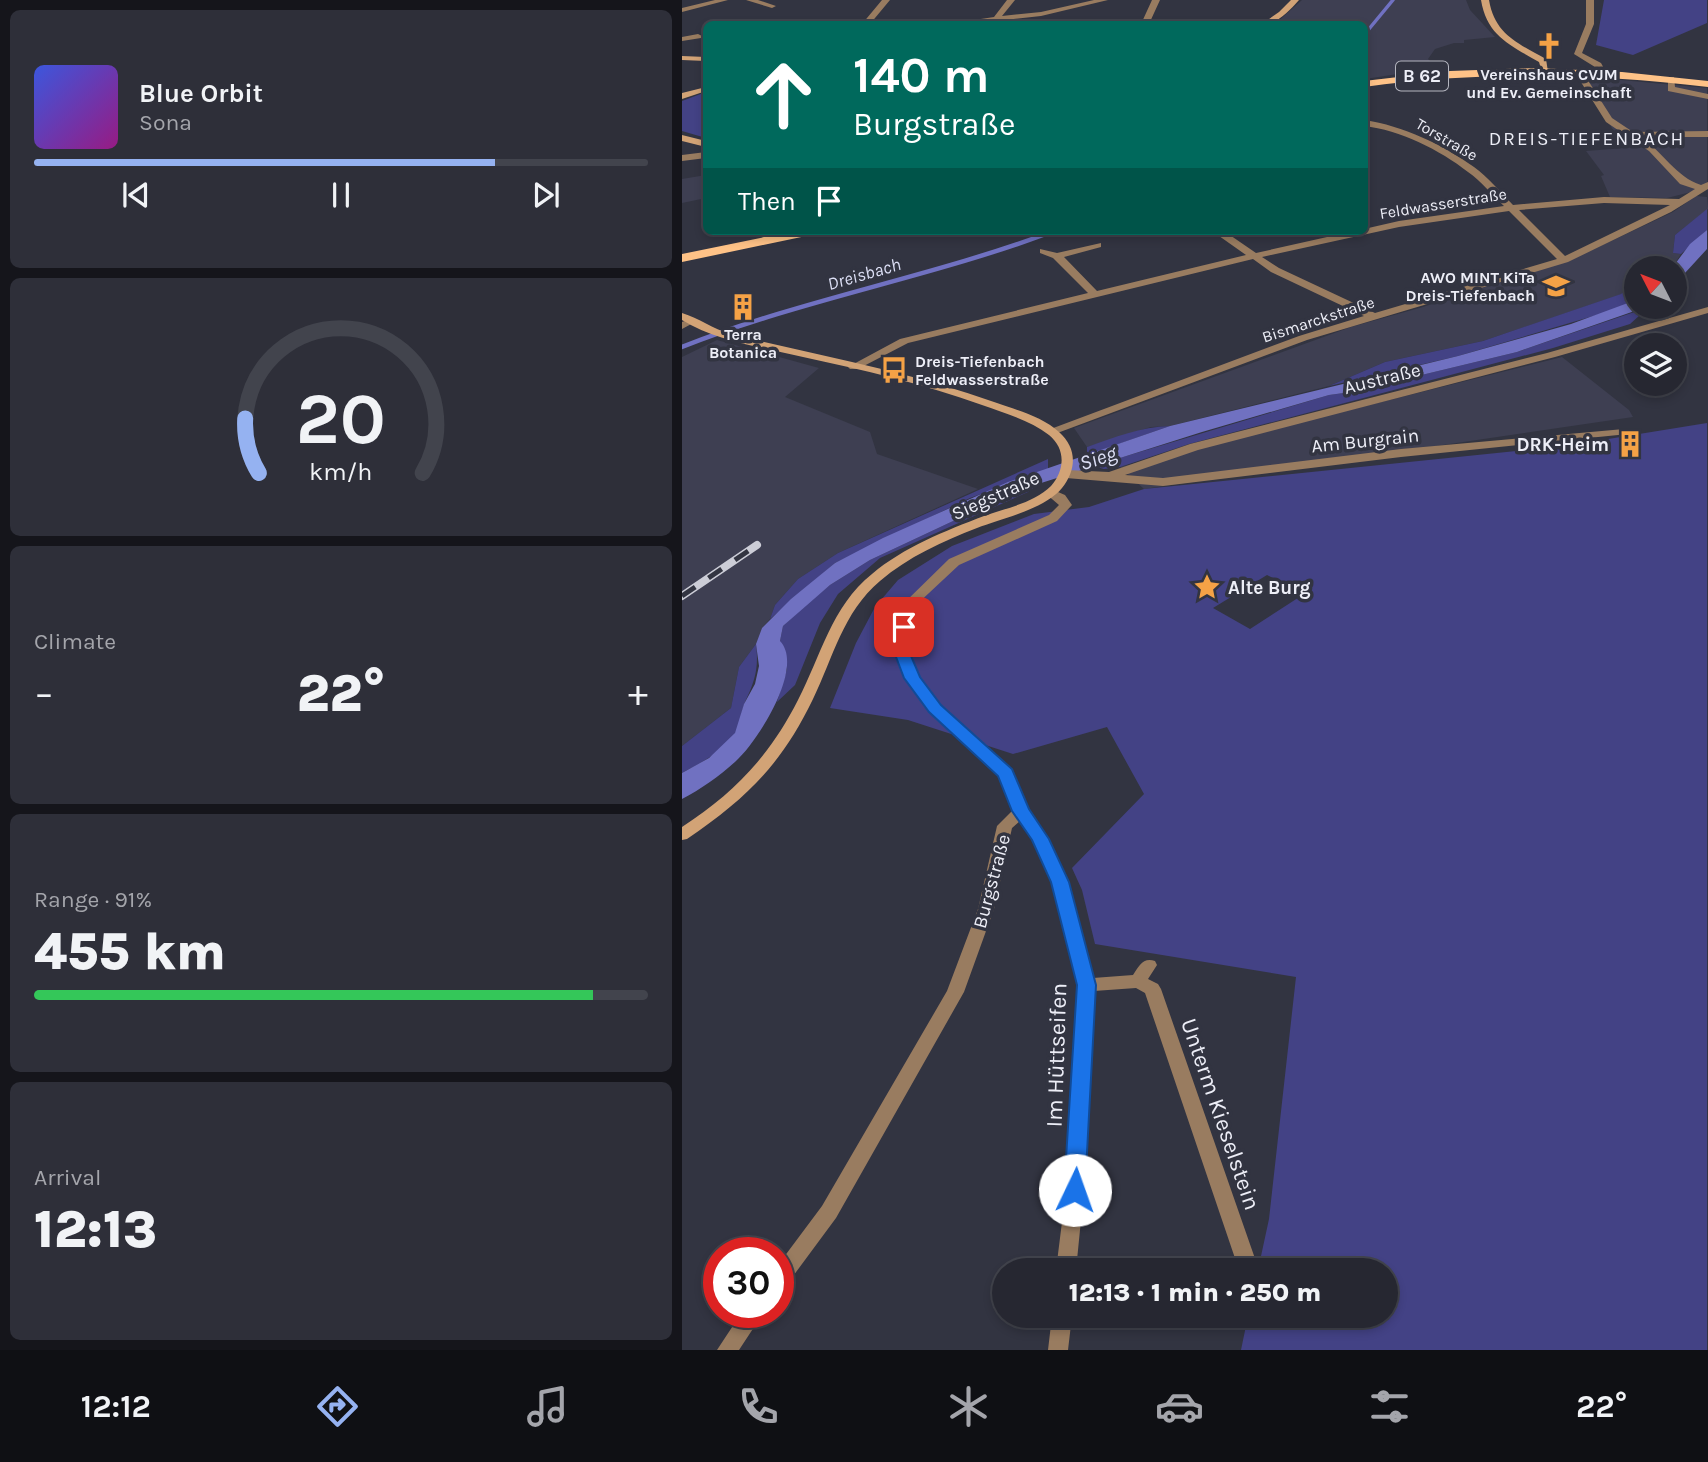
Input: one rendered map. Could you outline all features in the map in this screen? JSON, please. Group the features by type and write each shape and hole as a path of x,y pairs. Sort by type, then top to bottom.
{"main road":[{"path":"1499,71 1524,55"},
{"name":"B 62","path":"1368,83 1442,74 1545,70 1602,72 1708,84"},
{"path":"682,258 768,236"}],"street":[{"path":"682,10 724,0"},
{"path":"750,0 772,6"},
{"path":"868,21 886,0"},
{"path":"996,19 1011,0"},
{"path":"978,21 1054,11 1104,0"},
{"path":"1146,21 1156,0"},
{"path":"1271,21 1295,0"},
{"path":"1485,0 1486,11 1494,27 1545,70"},
{"path":"1590,0 1590,24 1578,54 1598,65 1602,72"},
{"path":"682,39 698,36"},
{"path":"682,58 703,59"},
{"path":"1578,71 1609,120 1652,149 1683,181 1704,186"},
{"path":"1671,79 1671,89 1708,97"},
{"path":"682,96 703,90"},
{"name":"Torstraße","path":"1368,124 1387,126 1410,134 1472,170 1565,260"},
{"path":"1628,135 1708,134"},
{"path":"682,138 703,143"},
{"path":"682,158 703,155"},
{"name":"Bismarckstraße","path":"1052,432 1303,338 1565,260 1679,202 1704,186"},
{"name":"Feldwasserstraße","path":"1368,231 1511,208 1604,200 1679,202"},
{"path":"1223,235 1275,270 1374,317"},
{"name":"Feldwasserstraße","path":"854,367 904,341 1350,235"},
{"path":"1057,256 1098,245"},
{"path":"1043,251 1057,256 1094,294"},
{"name":"Austraße","path":"1066,474 1110,476 1194,447 1551,355 1708,310"},
{"name":"Siegstraße","path":"682,835 738,794 764,767 813,686 845,612 876,577 917,551 1055,489 1066,474 1069,464 1067,453 1052,432 1014,413 972,398 723,335 685,321"},
{"name":"Am Burgrain","path":"1110,476 1163,482 1401,453 1624,432"},
{"name":"Burgstraße","path":"794,1259 829,1212 955,992 986,909 1005,826 1021,811 1006,773 935,709 912,678 900,649 908,606 954,562 1053,519 1066,505 1055,489"},
{"name":"Im Hüttseifen","path":"1021,811 1040,839 1060,882 1086,985 1075,1190 1067,1258"},
{"path":"1086,985 1138,981 1149,965"},
{"name":"Unterm Kieselstein","path":"1138,981 1152,989 1245,1258"},
{"path":"727,1350 743,1328"},
{"path":"1058,1350 1061,1328"}],"shaded area":[{"path":"1302,0 1466,0 1470,10 1495,37 1464,40 1464,43 1435,49 1428,59 1437,68 1368,79 1368,21 1278,21"},
{"path":"1604,0 1707,0 1707,23 1633,55 1596,45"},
{"path":"1578,76 1707,88 1707,188 1667,198 1610,197 1601,176 1604,175 1586,151 1625,148"},
{"path":"703,93 703,137 682,131 682,101"},
{"path":"703,176 703,199 682,203 682,179"},
{"path":"1696,196 1707,197 1708,209 1675,235 1673,253 1681,254 1680,256 1624,256 1622,294 1483,341 1385,362 1329,386 1170,426 1151,427 1087,447 1074,428 1351,327 1423,307 1592,250 1673,212"},
{"path":"1707,209 1707,230 1681,254 1673,253 1675,235"},
{"path":"1624,292 1624,306 1617,309 1458,356 1329,386 1385,362 1483,341"},
{"path":"1624,316 1624,319 1636,319 1630,324 1553,348 1189,444 1120,467 1104,469 1093,466 1329,395 1517,352"},
{"path":"717,340 819,368 785,397 870,432 877,454 978,489 838,553 798,579 775,605 756,644 739,667 731,708 682,746 682,357"},
{"path":"1562,357 1629,410 1633,417 1144,489 1120,467"},
{"path":"1707,423 1707,1350 1241,1350 1246,1328 1398,1328 1398,1258 1261,1258 1269,1219 1296,977 1095,944 1082,890 1072,868 1144,794 1107,727 1013,754 908,720 830,708 856,643 875,607 898,580 952,546 1034,514 1089,507 1144,489 1565,446","holes":["1267,575 1304,594 1250,629 1213,608"]},
{"path":"1170,426 1087,455 1087,447 1138,430"},
{"path":"1048,459 1048,469 970,498 835,563 770,619 775,605 798,579 838,553"},
{"path":"1038,484 1028,492 880,558 838,594 820,623 795,685 777,702 787,669 780,641 783,626 809,602 870,560"},
{"path":"756,644 755,674 735,734 718,752 682,773 682,746 731,708 739,667"}],"water":[{"path":"1707,230 1707,249 1687,271 1687,256 1681,256 1690,244"},
{"name":"Sieg","path":"1624,304 1624,315 1517,352 1329,395 1038,484 870,560 830,585 783,626 780,641 786,653 787,668 776,703 766,721 736,761 710,782 682,799 682,773 709,758 735,733 744,704 755,684 759,666 756,644 762,628 791,599 835,563 883,538 1008,482 1170,426 1458,356 1571,324"}],"waterway":[{"name":"Dreisbach","path":"1368,30 1393,0"},
{"name":"Dreisbach","path":"682,347 774,315 961,262 1042,235"}],"railway":[{"path":"682,596 757,545"}],"place":[{"name":"Vereinshaus CVJM und Ev. Gemeinschaft","path":"1549,46"},
{"name":"AWO MINT KiTa Dreis-Tiefenbach","path":"1556,286"},
{"name":"Terra Botanica","path":"743,307"},
{"name":"Dreis-Tiefenbach Feldwasserstraße","path":"894,370"},
{"name":"DRK-Heim","path":"1630,444"},
{"name":"Alte Burg","path":"1207,587"}],"district":[{"name":"DREIS-TIEFENBACH","path":"1587,138"}],"route":[{"path":"904,627 900,649 912,678 935,709 1006,773 1021,811 1040,839 1060,882 1086,985 1075,1190"}]}
